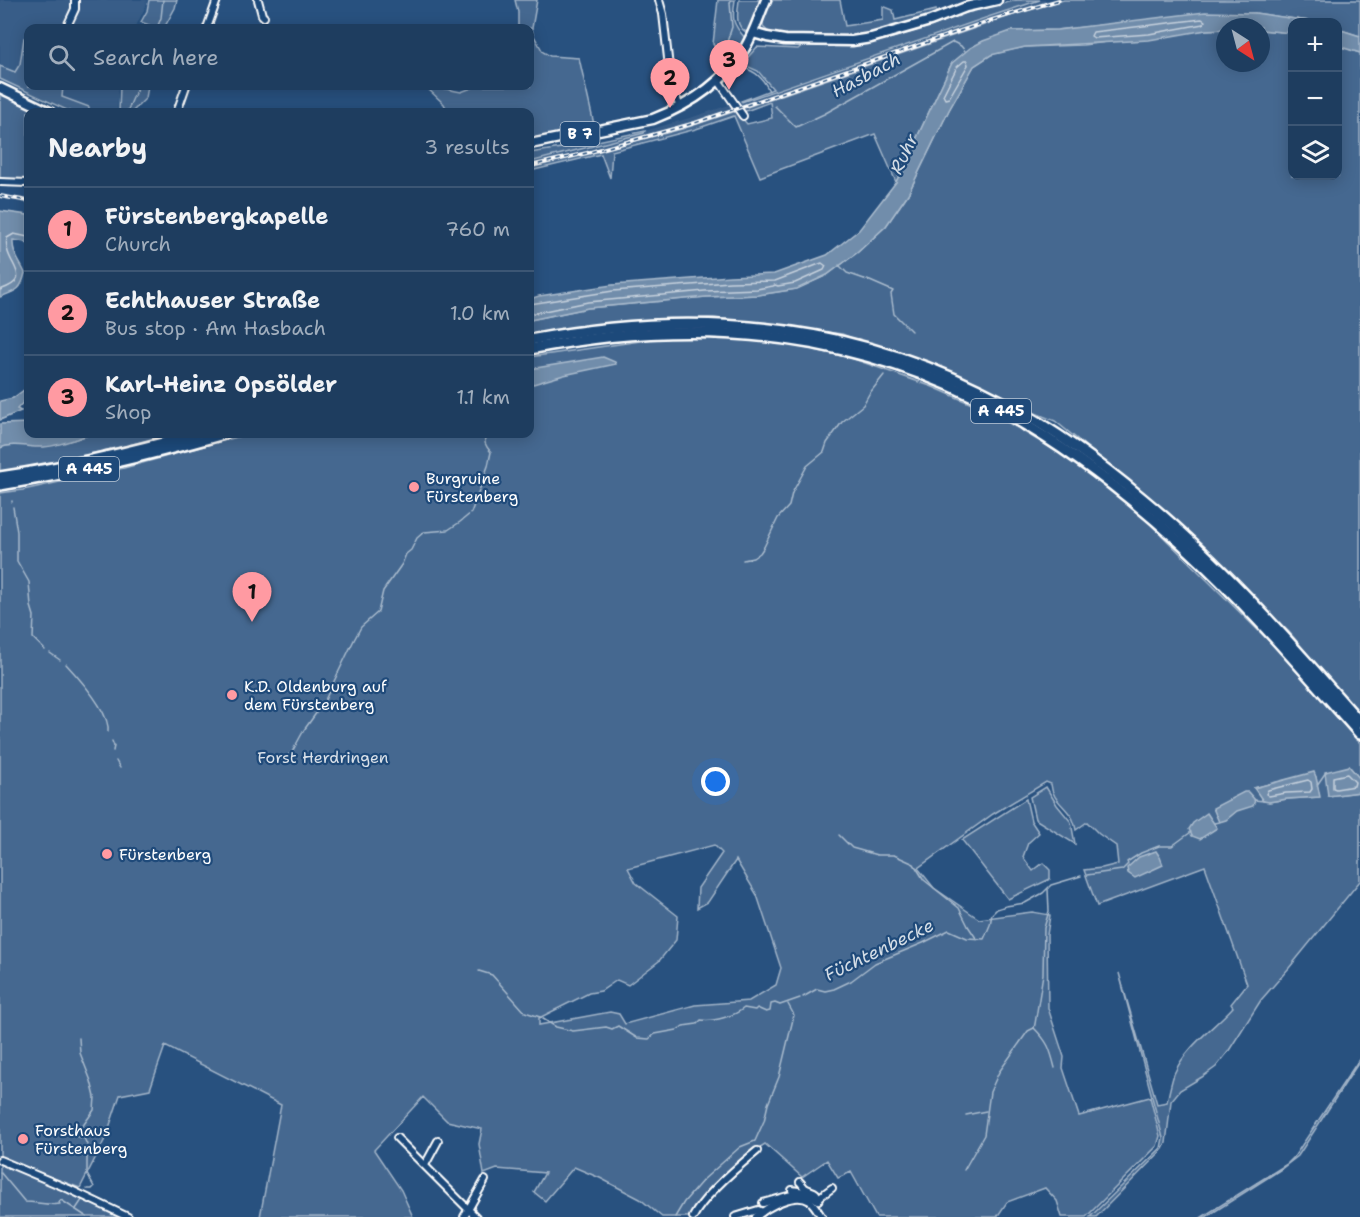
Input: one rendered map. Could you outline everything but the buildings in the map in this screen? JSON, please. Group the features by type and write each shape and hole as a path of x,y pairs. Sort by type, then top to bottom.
{"highway":[{"name":"A 445","path":"534,339 598,329 683,323 766,327 816,335 867,347 933,370 981,391 1024,414 1090,457 1190,540 1283,636 1360,722"},
{"name":"A 445","path":"534,348 590,339 683,331 766,336 814,343 864,355 931,377 977,398 1053,442 1139,506 1227,588 1360,734"},
{"name":"A 445","path":"0,477 96,459 180,438"},
{"name":"A 445","path":"0,485 98,467 210,438"}],"main road":[{"name":"B 7","path":"534,143 639,123 680,107 704,92 738,59 753,33 765,0"},
{"path":"753,33 784,40 830,42 860,40 930,21 966,7 997,0"},
{"path":"744,48 767,38"},
{"path":"0,88 42,108"}],"street":[{"path":"68,24 75,9 75,0"},
{"path":"209,24 218,0"},
{"path":"258,0 264,17"},
{"path":"659,0 663,14 671,85 680,107"},
{"path":"718,80 743,116"},
{"path":"178,108 185,90"},
{"path":"0,182 24,183"},
{"path":"397,1138 476,1217"},
{"path":"425,1165 438,1142"},
{"path":"693,1217 726,1177 757,1151"},
{"path":"0,1160 128,1217"},
{"path":"464,1217 485,1180"},
{"path":"800,1182 805,1188 815,1192 818,1196 816,1203"},
{"path":"816,1203 832,1188"},
{"path":"792,1190 808,1194 816,1203 822,1217"},
{"path":"763,1203 795,1194 808,1194"},
{"path":"756,1217 775,1204 797,1198 816,1203"},
{"path":"735,1217 758,1210 762,1212"}],"shaded area":[{"path":"0,0 147,0 137,24 24,24 20,64 15,72 0,66"},
{"path":"1040,0 1064,0 1010,16 682,129 534,167 534,161 643,133 743,102"},
{"path":"63,90 119,90 117,108 89,108 62,97"}],"green space":[{"path":"149,0 177,0 166,24 141,22 147,11"},
{"path":"515,0 537,0 533,24 518,24"},
{"path":"718,0 735,0 734,21 745,38 726,66 713,44"},
{"path":"739,0 761,0 751,27 746,32 738,22"},
{"path":"770,0 840,0 845,26 883,20 883,6 893,10 895,20 936,10 936,16 864,37 793,38 771,34 763,27"},
{"path":"1017,0 1040,0 741,101 773,89 758,71 742,64 757,47 798,49 803,45 851,46 892,38 962,14"},
{"path":"1064,0 1360,0 1360,36 1342,30 1342,18 1289,18 1255,13 1057,30 1012,31 952,63 896,182 875,134 760,177 734,116 696,129 612,151 610,178 601,154 534,170 534,167 682,129 736,111 747,124 772,118 770,102 743,112 741,109 1010,16"},
{"path":"1216,29 1216,72 1270,72 1270,31 1288,33 1288,180 1342,180 1342,47 1360,53 1360,715 1289,632 1171,516 1055,421 842,334 714,318 621,322 534,335 534,319 588,308 706,297 758,295 796,289 827,275 858,252 886,226 908,194 949,110 974,66 992,54 1025,47 1083,45"},
{"path":"534,36 543,52 550,56 579,58 595,129 534,140 534,108 446,108 429,90 461,92 466,90 534,90"},
{"path":"24,38 24,90 63,90 62,97 89,108 62,108 0,79 0,66 15,72 20,64"},
{"path":"120,90 147,90 146,98 136,108 119,108"},
{"path":"0,92 34,108 24,108 24,179 0,179"},
{"path":"645,131 534,161 534,152"},
{"name":"Forst Herdringen","path":"714,336 777,342 851,358 933,387 990,412 1083,467 1135,509 1275,647 1360,743 1360,779 1349,766 1328,796 1360,792 1360,881 1261,1000 1216,1067 1180,1090 1171,1101 1166,1143 1163,1149 1096,1217 1090,1217 1161,1148 1163,1138 1119,973 1157,1104 1167,1102 1174,1074 1185,1055 1233,1007 1231,1004 1247,984 1205,866 1097,906 1084,870 1118,864 1116,846 1087,822 1076,830 1072,818 1056,798 1051,784 1046,782 993,814 918,868 934,888 979,919 1032,912 1050,915 1047,935 1048,1008 1064,1057 1063,1068 1079,1116 1150,1097 1160,1136 1157,1146 1086,1217 1062,1217 1057,1201 1045,1188 1007,1202 997,1217 876,1217 851,1172 838,1178 827,1160 802,1177 765,1144 740,1160 690,1217 662,1217 640,1199 574,1167 545,1201 534,1192 545,1173 497,1169 484,1174 479,1144 482,1129 447,1121 423,1097 374,1150 401,1190 413,1217 260,1217 281,1105 165,1046 150,1089 120,1095 106,1137 80,1188 0,1158 0,493 124,468 233,438 534,438 534,356 654,339","holes":["1313,773 1316,777 1319,797 1269,802 1254,788","714,845 722,853 698,888 697,908 708,902 736,860 757,895 781,968 776,985 749,1001 695,1005 625,1024 619,1014 610,1012 539,1025 539,1018 589,993 601,991 617,980 628,985 659,961 676,940 678,916 636,883 628,868"]},
{"path":"79,438 155,438 21,470 0,472 0,448 3,446"},
{"path":"1046,787 1071,822 1075,844 1035,819 1030,797"},
{"path":"1026,799 1031,821 1039,833 1028,843 1023,857 1033,871 1043,863 1050,870 1050,879 1008,899 962,840"},
{"path":"1360,1058 1298,1156 1280,1170 1206,1217 1202,1217 1287,1164 1294,1157"},
{"path":"0,1161 122,1217 0,1217"}],"water":[{"path":"1205,12 1255,13 1289,18 1288,33 1270,31 1270,18 1216,18 1216,29 1149,40 1025,47 991,55 974,66 949,110 908,194 886,226 858,252 827,275 797,289 758,295 706,297 588,308 534,319 534,298 539,296 612,285 774,274 827,255 859,230 896,182 952,63 970,48 1011,31 1057,30"},
{"path":"1342,30 1360,36 1360,53 1342,47"},
{"path":"0,211 24,214 24,242 13,240 13,245 24,271 24,277 17,290 0,297"},
{"path":"603,357 616,364 534,384 534,368"},
{"path":"24,390 24,401 17,409 21,411 0,420 0,401 13,398"},
{"path":"24,423 24,438 79,438 50,446 10,445 0,448 0,424"},
{"path":"1349,766 1360,779 1360,792 1328,796 1325,772"},
{"path":"1314,772 1320,797 1269,802 1263,801 1254,788"},
{"path":"1248,792 1255,800 1253,806 1237,811 1226,820 1219,822 1213,808"},
{"path":"1207,813 1217,828 1200,839 1192,836 1189,829 1193,823"},
{"path":"1156,851 1163,865 1135,878 1128,873 1127,868 1139,857"}],"waterway":[{"path":"159,24 163,0"},
{"name":"Hasbach","path":"729,58 725,54 725,48 732,27 731,0"},
{"name":"Hasbach","path":"775,106 796,127 824,114 953,42 965,51"},
{"name":"Hasbach","path":"743,68 759,76 769,91"},
{"path":"129,108 136,90"},
{"path":"839,265 847,273 893,291 891,294 894,314 911,331"},
{"path":"743,560 753,558 760,553 778,518 789,506 792,493 807,466 824,452 827,443 842,422 863,405 884,375"},
{"path":"323,704 361,627 378,612 383,591 417,538 424,532 448,530 471,513 491,452 485,444 485,438"},
{"name":"Ruhr","path":"25,441 41,442 55,439"},
{"path":"13,507 17,532 17,561 29,582 34,616 33,638 45,650"},
{"path":"50,653 60,660"},
{"path":"66,664 86,687 105,715 108,732"},
{"path":"281,761 292,752 322,705"},
{"path":"112,741 113,751"},
{"path":"116,761 120,768"},
{"name":"Füchtenbecke","path":"1317,785 1326,772"},
{"name":"Füchtenbecke","path":"1254,800 1264,801"},
{"path":"1214,823 1219,822"},
{"name":"Füchtenbecke","path":"1087,875 1122,870 1128,864 1127,862 1141,853 1159,846 1172,846 1191,832"},
{"path":"839,835 852,848 877,855 894,855 914,864 924,880 959,908 976,938"},
{"name":"Füchtenbecke","path":"803,997 817,989 825,991 834,989 851,981 875,963 949,930 967,938 984,939 992,914 997,909 1025,903 1043,893 1051,885 1081,876"},
{"path":"964,1170 984,1135 990,1092 999,1072 1028,1031 1034,1028 1043,974 1044,928 1049,911 1048,889"},
{"name":"Füchtenbecke","path":"479,971 492,975 525,1012 540,1017 556,1027 573,1031 606,1027 612,1029 618,1026 637,1038 649,1039 655,1034 697,1024 701,1020 730,1016 744,1008 755,1010 757,1008 766,1012 770,1011 771,1004 780,1005 800,998"},
{"path":"675,1217 684,1202 703,1180 740,1147 755,1141 779,1077 794,1015 788,1004"},
{"path":"1034,1028 1048,1046 1055,1068"},
{"path":"79,1038 80,1053 95,1097 94,1110 82,1127 88,1147 87,1174 94,1187 87,1189"},
{"path":"966,1115 986,1111"},
{"path":"49,1132 83,1138"},
{"path":"0,1172 25,1202 60,1204 61,1200 87,1217"},
{"path":"76,1209 82,1200"}],"railway":[{"path":"534,165 695,123 992,20 1059,0"},
{"path":"0,196 24,200"}],"place":[{"name":"Karl-Heinz Opsölder","path":"729,90"},
{"name":"Echthauser Straße","path":"670,108"},
{"name":"Burgruine Fürstenberg","path":"414,487"},
{"name":"Fürstenbergkapelle","path":"252,622"},
{"name":"K.D. Oldenburg auf dem Fürstenberg","path":"232,695"},
{"name":"Fürstenberg","path":"107,854"},
{"name":"Forsthaus Fürstenberg","path":"23,1139"}]}
